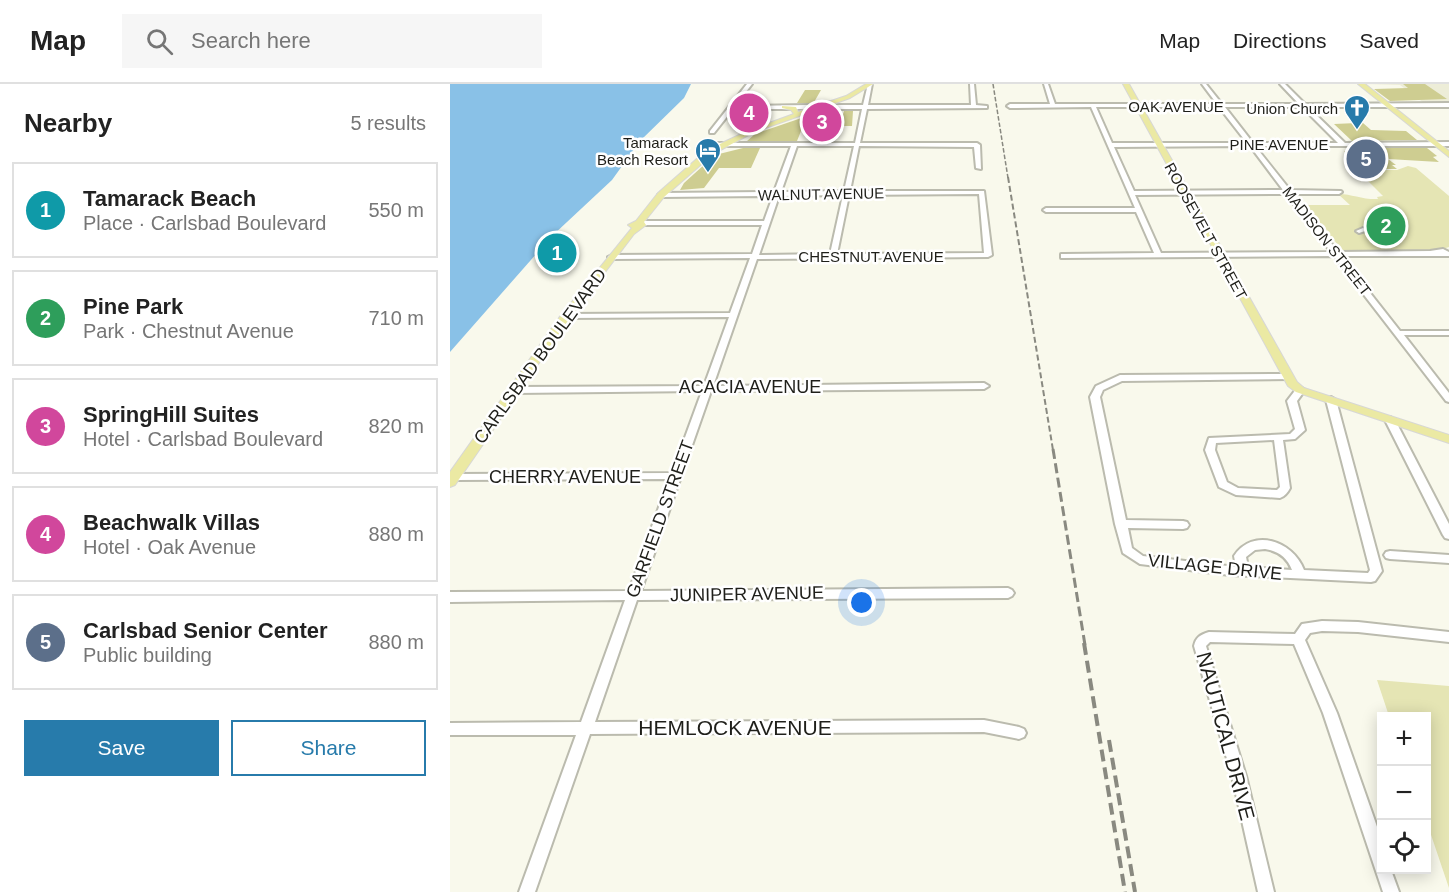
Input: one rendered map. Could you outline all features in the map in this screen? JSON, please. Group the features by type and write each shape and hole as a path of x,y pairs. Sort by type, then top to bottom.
{"main road":[{"name":"CARLSBAD BOULEVARD","path":"796,114 833,99 861,84"},
{"name":"CARLSBAD BOULEVARD","path":"452,480 566,316 632,232 631,227 639,223 661,195 717,145 744,130 820,107 852,95 870,84"},
{"name":"ROOSEVELT STREET","path":"1126,84 1136,106 1288,377 1300,390"},
{"path":"1361,84 1449,155"},
{"path":"820,107 833,99"},
{"path":"784,107 794,108 796,114"},
{"path":"1300,390 1449,440"}],"street":[{"path":"733,108 750,84"},
{"path":"833,256 863,107 870,84"},
{"path":"972,84 975,107"},
{"path":"1046,84 1053,106"},
{"name":"MADISON STREET","path":"1204,84 1449,399"},
{"path":"1282,84 1343,144"},
{"name":"OAK AVENUE","path":"1010,106 1449,105"},
{"path":"1093,106 1158,254"},
{"path":"712,132 726,111 733,108 809,107"},
{"path":"820,107 985,107"},
{"name":"PINE AVENUE","path":"1109,145 1449,144"},
{"path":"717,145 977,145 979,168"},
{"name":"GARFIELD STREET","path":"527,892 794,146"},
{"name":"WALNUT AVENUE","path":"661,195 982,192 988,255"},
{"path":"1130,193 1339,192"},
{"path":"1046,210 1137,210"},
{"path":"639,223 766,223"},
{"path":"1064,256 1447,252"},
{"name":"CHESTNUT AVENUE","path":"612,257 988,255"},
{"path":"566,316 733,315"},
{"path":"1399,333 1449,333"},
{"name":"VILLAGE DRIVE","path":"1288,377 1120,378 1099,388 1095,396 1097,408 1127,550 1140,560 1243,571 1371,578 1376,571 1331,400"},
{"name":"ACACIA AVENUE","path":"516,390 984,386"},
{"path":"1278,437 1285,483 1280,494 1236,491 1223,484 1209,446 1212,440 1278,437 1292,437 1299,430 1292,401 1300,390"},
{"path":"1390,420 1449,535"},
{"name":"CHERRY AVENUE","path":"452,480 676,476"},
{"path":"1121,524 1183,525"},
{"path":"1243,571 1240,556 1245,549 1254,544 1283,550 1294,561 1300,575"},
{"path":"1390,555 1449,559"},
{"name":"JUNIPER AVENUE","path":"450,597 1008,593"},
{"path":"1377,853 1329,713 1298,639 1306,628 1324,624 1416,636 1449,637"},
{"name":"NAUTICAL DRIVE","path":"1266,892 1239,776 1200,646 1201,641 1209,637 1298,639"},
{"name":"HEMLOCK AVENUE","path":"450,729 984,726 1019,733"},
{"path":"1384,874 1390,892"}],"shaded area":[{"path":"1366,84 1449,84 1449,103 1424,103 1400,85"}],"green space":[{"path":"1408,166 1416,168 1449,196 1449,247 1439,250 1342,250 1306,205 1350,205 1338,194 1378,199 1377,197 1383,196 1357,170 1397,170"},
{"path":"1377,680 1449,686 1449,888 1431,835 1431,712 1388,712"}],"water":[{"path":"450,84 691,84 684,98 640,141 612,180 552,236 450,352"}],"building":[{"path":"1403,84 1425,84 1447,99 1390,101 1374,89 1408,88"},
{"path":"805,90 821,90 813,104 797,103"},
{"path":"844,111 853,111 852,126 803,126 797,141 747,141 755,134 819,112 816,118 842,118"},
{"path":"1363,123 1371,130 1406,131 1417,140 1352,141 1334,124"},
{"name":"Tamarack Beach Resort","path":"743,148 760,148 751,168 719,168 704,188 680,190 684,183 715,155"},
{"path":"1427,148 1437,156 1433,157 1439,162 1388,159 1396,165 1392,165 1397,169 1357,166 1344,151 1358,151 1356,149"}],"railway":[{"path":"993,84 1008,178"},
{"path":"1008,177 1053,450"},
{"path":"1053,449 1085,645"},
{"path":"1084,643 1125,892"},
{"path":"1109,740 1135,892"}],"place":[{"name":"Beachwalk Villas","path":"749,113"},
{"name":"SpringHill Suites","path":"822,122"},
{"name":"Union Church","path":"1357,131"},
{"name":"Carlsbad Senior Center","path":"1366,159"},
{"name":"Tamarack Beach Resort","path":"708,174"},
{"name":"Pine Park","path":"1386,226"},
{"name":"Tamarack Beach","path":"557,253"}]}
